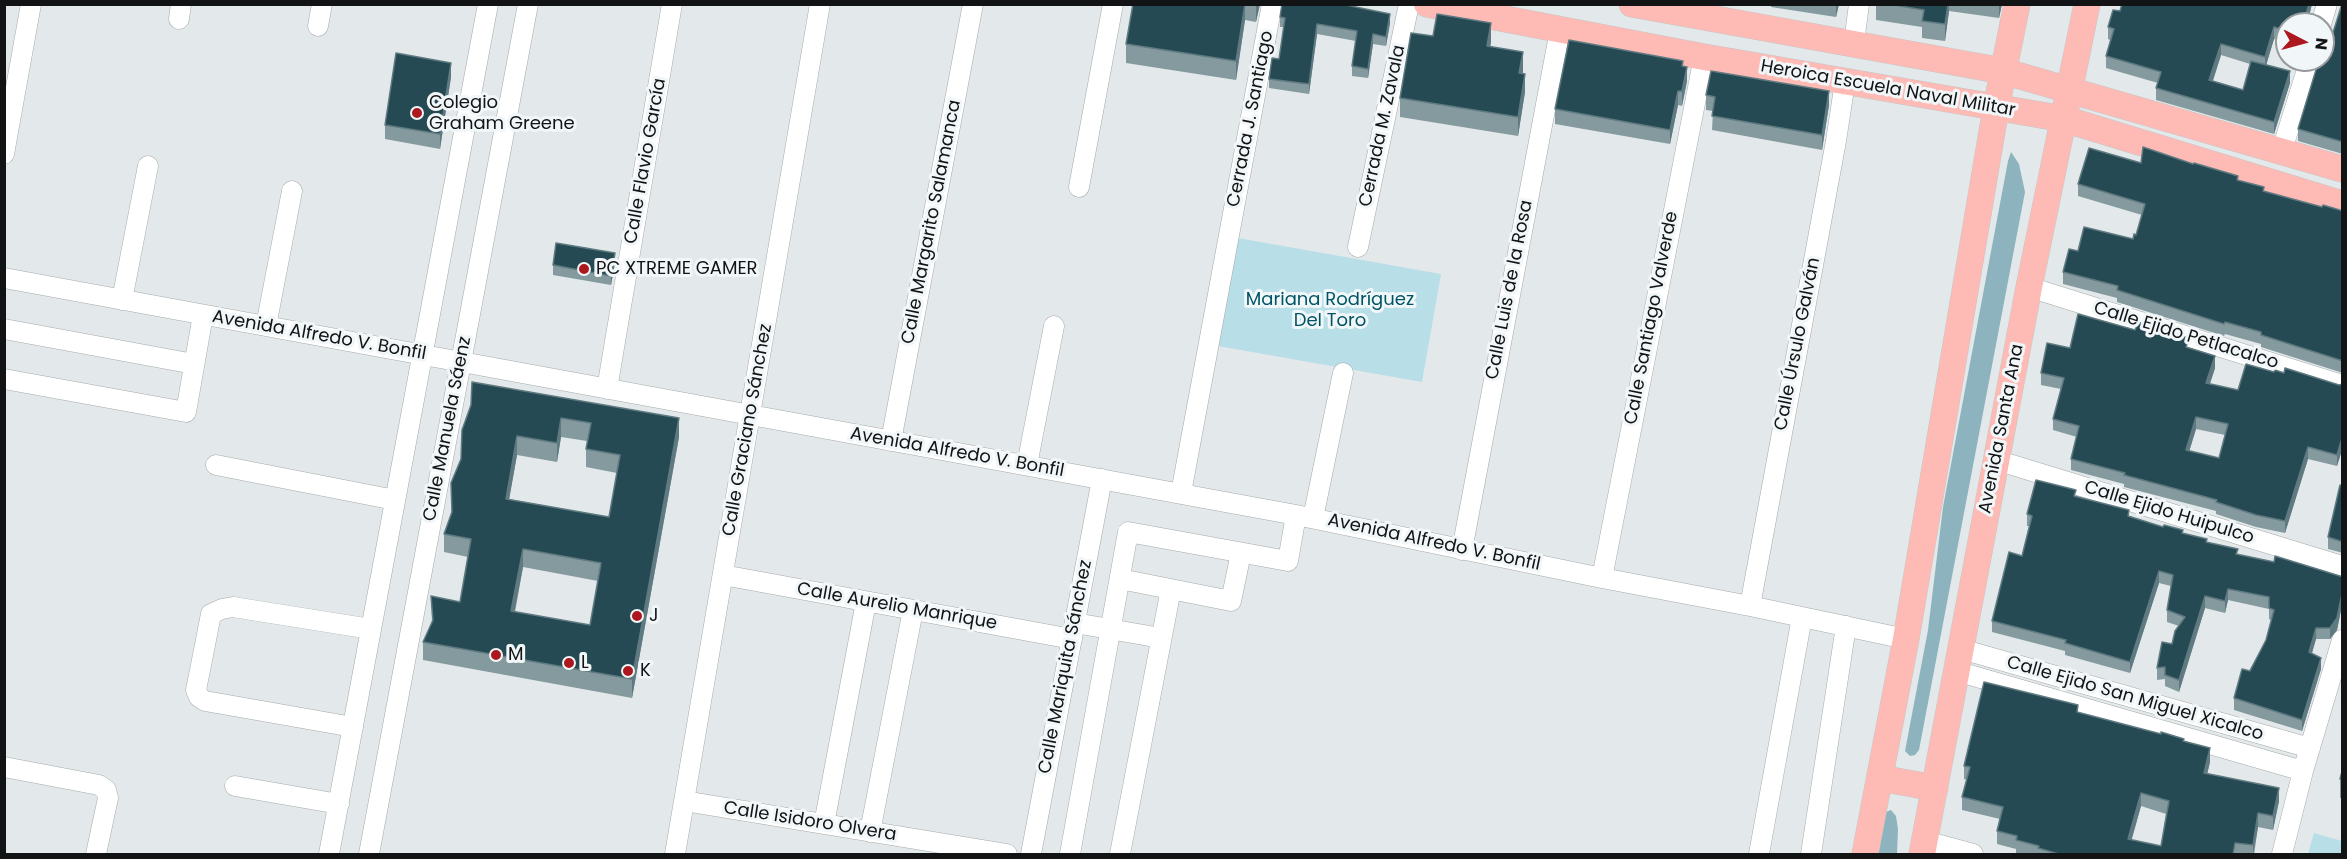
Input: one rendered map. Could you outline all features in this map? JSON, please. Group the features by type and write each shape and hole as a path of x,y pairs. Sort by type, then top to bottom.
{"main road":[{"name":"Heroica Escuela Naval Militar","path":"1427,4 1704,57 2064,119 2343,204"},
{"name":"Heroica Escuela Naval Militar","path":"1632,4 1699,11 2003,71 2343,169"},
{"path":"1864,855 1906,639 1996,108 2017,4"},
{"name":"Avenida Santa Ana","path":"1924,848 2029,287 2087,4"},
{"path":"1880,778 1935,788"}],"street":[{"path":"4,154 31,4"},
{"path":"318,26 322,4"},
{"path":"329,855 488,4"},
{"name":"Calle Manuela Sáenz","path":"369,855 528,4"},
{"name":"Calle Flavio García","path":"607,389 672,4"},
{"name":"Calle Graciano Sánchez","path":"675,855 820,4"},
{"name":"Calle Margarito Salamanca","path":"891,441 973,4"},
{"path":"1079,187 1113,4"},
{"name":"Cerrada J. Santiago","path":"1181,493 1272,4"},
{"name":"Cerrada M. Zavala","path":"1358,247 1409,4"},
{"path":"1854,43 1859,4"},
{"name":"Calle Luis de la Rosa","path":"1462,550 1560,30"},
{"name":"Calle Santiago Valverde","path":"1602,578 1704,57"},
{"path":"2282,150 2306,72"},
{"name":"Calle Úrsulo Galván","path":"1750,606 1834,153 1845,82"},
{"path":"122,300 148,166"},
{"path":"266,326 292,191"},
{"name":"Avenida Alfredo V. Bonfil","path":"4,278 1305,516 1462,550 1906,639"},
{"name":"Calle Ejido Petlacalco","path":"2029,287 2343,385"},
{"path":"4,379 186,412 204,315"},
{"path":"1027,465 1054,326"},
{"path":"4,329 194,364"},
{"path":"1070,855 1128,532 1288,561 1305,516 1343,373"},
{"name":"Calle Ejido Huipulco","path":"1996,460 2343,566"},
{"path":"216,465 395,500"},
{"name":"Calle Mariquita Sánchez","path":"1031,855 1102,479"},
{"path":"1120,579 1232,601 1241,553"},
{"name":"Calle Aurelio Manrique","path":"723,575 913,610 1073,631 1110,629 1161,638"},
{"path":"1120,855 1171,589"},
{"path":"824,824 866,602"},
{"path":"353,726 205,701 199,697 196,690 212,614 222,609 233,607 371,629"},
{"path":"870,832 913,610"},
{"path":"1760,855 1802,617"},
{"path":"1811,855 1846,627"},
{"path":"2282,855 2303,771 2343,640"},
{"name":"Calle Ejido San Miguel Xicalco","path":"1959,660 2310,748"},
{"name":"Calle Ejido San Miguel Xicalco","path":"1959,660 2303,771"},
{"path":"4,767 99,785 106,790 108,798 96,855"},
{"path":"236,786 339,804"},
{"name":"Calle Isidoro Olvera","path":"684,801 1007,855"},
{"path":"1924,848 1972,855"}],"green space":[{"name":"Mariana Rodríguez Del Toro","path":"1238,238 1441,274 1422,382 1218,346"},
{"path":"2314,833 2342,841 2342,854 2308,854"}],"shaded area":[{"path":"2011,152 2019,164 2025,192 1919,750 1915,755 1910,756 1905,751 1928,630 1943,507"},
{"path":"1891,810 1896,816 1898,829 1897,854 1877,854 1886,812"}],"building":[{"path":"1133,4 1245,4 1236,61 1126,44"},
{"path":"1282,4 1341,4 1390,14 1386,37 1373,34 1368,69 1352,66 1357,31 1317,24 1309,84 1269,79 1272,58 1279,59 1285,18 1280,17"},
{"path":"1888,4 1948,4 1945,24 1922,21 1924,10"},
{"path":"2122,4 2309,4 2307,12 2275,12 2275,27 2265,57 2221,44 2209,80 2243,90 2251,61 2275,67 2275,72 2290,72 2274,122 2156,88 2161,72 2106,56 2114,29 2108,27 2113,10 2120,11"},
{"path":"2343,4 2343,142 2298,129 2315,72 2335,72 2335,26"},
{"path":"1437,14 1491,23 1487,46 1523,52 1519,73 1525,74 1518,117 1400,98 1411,33 1433,36"},
{"path":"1569,40 1683,61 1682,66 1687,67 1682,91 1678,91 1670,130 1555,109"},
{"path":"396,53 451,63 440,134 385,125"},
{"path":"1711,71 1829,91 1822,135 1712,116 1715,97 1706,95"},
{"path":"2143,147 2238,176 2237,180 2264,187 2263,191 2343,211 2343,361 2261,335 2261,332 2225,322 2224,324 2117,290 2118,286 2063,272 2069,249 2078,251 2084,227 2133,239 2145,204 2078,184 2089,148 2141,163"},
{"path":"556,243 615,253 611,276 553,265"},
{"path":"2078,314 2135,330 2138,322 2189,338 2186,347 2215,356 2206,383 2238,390 2246,364 2274,372 2275,370 2284,373 2285,368 2339,385 2343,384 2343,438 2337,455 2308,447 2285,521 2256,515 2216,502 2217,500 2071,459 2079,426 2053,419 2064,378 2041,373 2047,343 2070,348","holes":["2196,417 2228,424 2219,458 2186,450"]},
{"path":"472,382 679,418 632,679 423,642 433,620 431,596 460,602 471,539 444,534 452,512 451,483 461,459 462,430 471,405","holes":["561,418 591,423 586,449 620,455 609,517 506,499 517,436 557,443","523,549 601,563 590,625 511,611"]},
{"path":"2036,480 2076,490 2074,496 2129,510 2128,516 2163,527 2164,525 2183,530 2182,533 2207,539 2206,542 2238,549 2236,554 2274,562 2275,556 2343,577 2337,618 2330,628 2316,628 2309,652 2321,658 2302,720 2234,698 2242,669 2250,671 2266,640 2274,610 2269,608 2269,597 2228,589 2225,601 2205,596 2179,680 2165,675 2165,667 2157,668 2162,642 2172,644 2175,631 2185,617 2167,610 2173,575 2159,571 2130,662 2065,643 2066,640 1992,621 2009,552 2022,556 2032,516 2027,514"},
{"path":"2340,485 2343,486 2343,542 2328,537"},
{"path":"1984,682 2078,705 2077,712 2161,734 2161,732 2210,748 2204,773 2279,788 2273,816 2258,813 2253,845 2235,843 2233,855 2062,855 2016,840 2017,836 1997,831 2003,807 1962,797 1970,767 1964,766","holes":["2141,793 2169,801 2161,846 2128,839"]}],"place":[{"name":"Colegio Graham Greene","path":"417,113"},
{"name":"PC XTREME GAMER","path":"584,269"},
{"name":"J","path":"637,616"},
{"name":"M","path":"496,655"},
{"name":"L","path":"569,663"},
{"name":"K","path":"628,671"}]}
